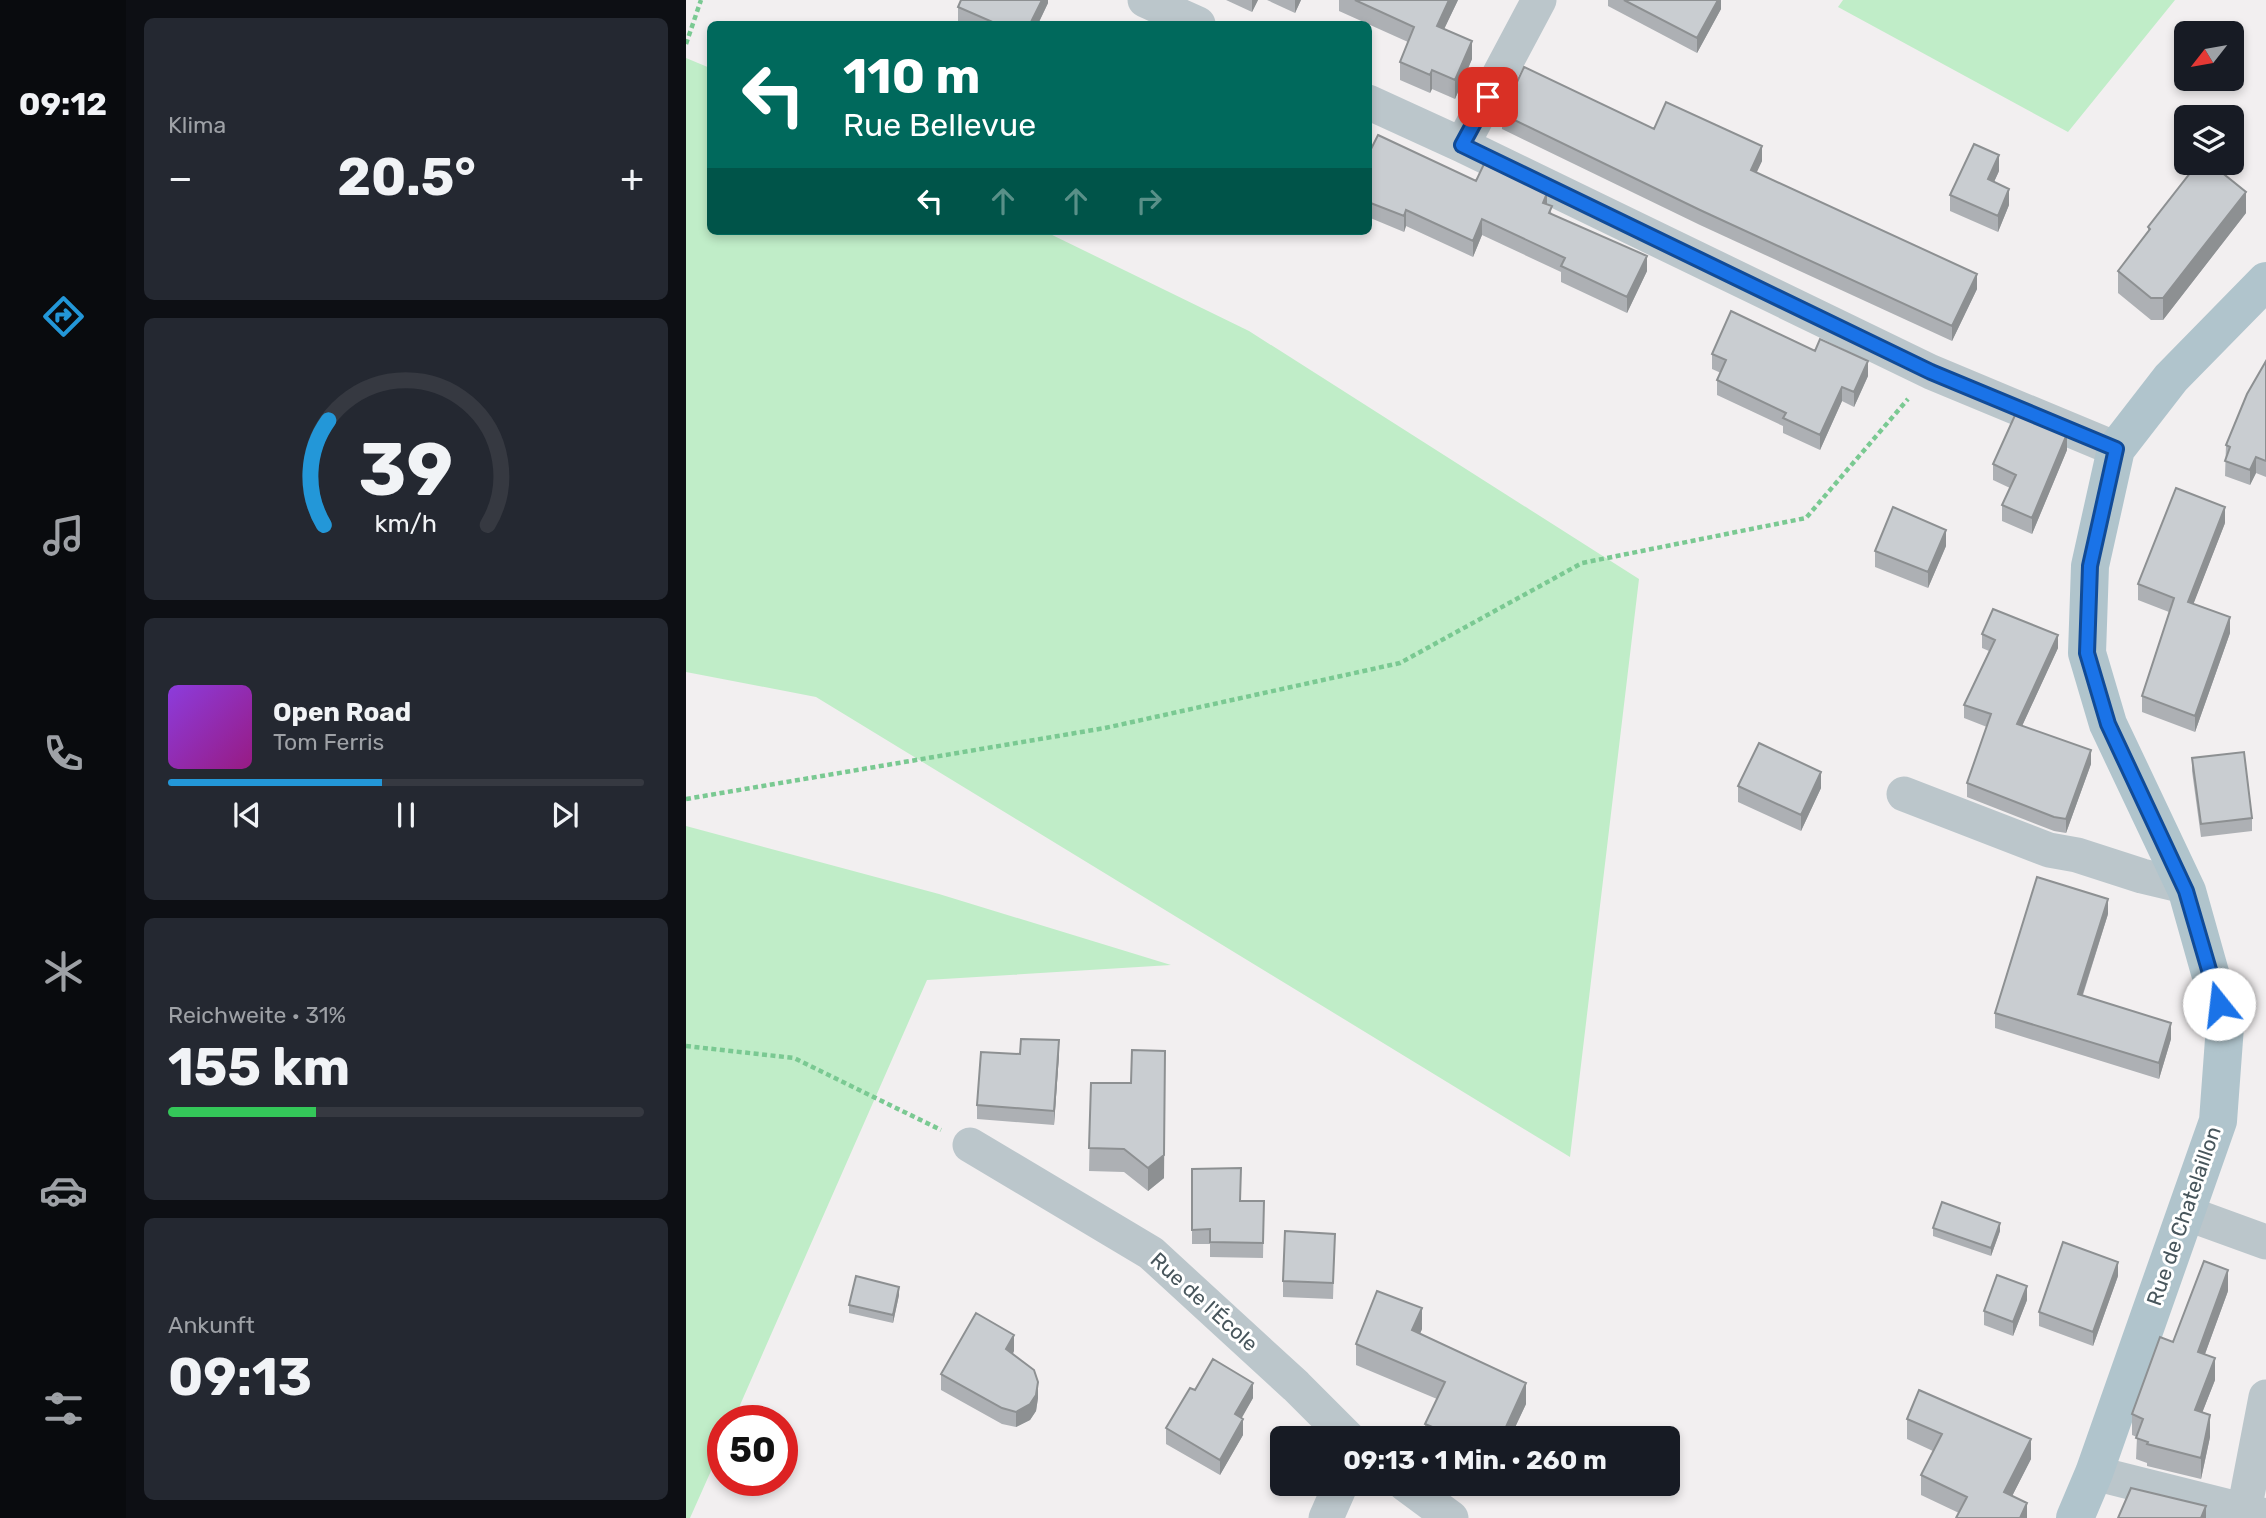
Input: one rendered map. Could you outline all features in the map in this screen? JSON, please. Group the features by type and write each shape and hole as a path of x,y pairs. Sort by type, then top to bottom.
{"main road":[{"name":"Rue de Chatelaillon","path":"2075,1518 2094,1473 2218,1121 2225,1026 2184,886 2108,724 2087,653 2090,566 2116,449 2171,378 2266,281"}],"street":[{"path":"1144,0 1191,21"},
{"path":"1462,145 1539,0"},
{"path":"1372,104 1931,372 2116,449"},
{"path":"1904,794 2049,850 2077,855 2184,886"},
{"name":"Rue de l'École","path":"970,1145 1151,1253 1336,1426"},
{"path":"2186,1213 2266,1241"},
{"path":"2094,1473 2255,1513 2266,1397"},
{"path":"1326,1518 1335,1496"},
{"path":"1421,1496 1451,1518"}],"path":[{"path":"686,44 701,0"},
{"path":"686,799 1105,727 1400,663 1581,563 1806,518 1931,372"},
{"path":"686,1046 794,1058 970,1145"}],"green space":[{"path":"1843,0 2175,0 2068,132 1838,7"},
{"path":"686,58 707,67 707,235 1052,235 1249,331 1639,579 1570,1157 816,697 686,672"},
{"path":"686,826 939,894 1171,965 927,980 740,1405 707,1405 707,1480 690,1518 686,1518"}],"building":[{"path":"961,0 1042,0 1032,21 990,21 958,7"},
{"path":"1355,0 1449,0 1437,26 1472,41 1455,80 1432,70 1430,75 1400,62 1414,27"},
{"path":"1624,0 1718,0 1697,38"},
{"path":"1524,67 1654,129 1666,102 1762,146 1751,170 1977,274 1952,326 1700,210 1502,114"},
{"path":"1378,135 1476,181 1484,164 1547,193 1543,203 1552,206 1549,213 1647,256 1627,297 1561,266 1565,258 1482,219 1473,241 1406,210 1404,216 1372,204 1372,147"},
{"path":"1974,144 1999,155 1988,179 2009,189 1998,216 1950,195"},
{"path":"2189,175 2225,175 2246,192 2163,298 2151,298 2118,271 2150,229 2148,227"},
{"path":"1731,311 1815,351 1820,339 1868,361 1854,392 1842,387 1820,435 1783,418 1786,413 1717,380 1726,360 1712,354"},
{"path":"2266,361 2266,461 2256,457 2250,470 2225,461 2230,447 2226,445 2247,394"},
{"path":"2016,413 2067,434 2032,518 2002,505 2016,475 1993,464"},
{"path":"2176,488 2225,507 2188,602 2230,617 2195,716 2142,696 2174,598 2138,584"},
{"path":"1893,507 1946,530 1928,572 1875,551"},
{"path":"1993,609 2058,635 2017,724 2091,750 2066,819 2054,817 1967,783 1991,714 1964,705 1995,640 1982,634"},
{"path":"1759,743 1821,772 1801,815 1738,786"},
{"path":"2244,752 2252,818 2201,824 2192,758"},
{"path":"2037,877 2108,899 2078,994 2171,1023 2159,1063 1995,1013"},
{"path":"1021,1039 1059,1040 1054,1111 977,1105 981,1052 1020,1054"},
{"path":"1132,1050 1165,1051 1164,1155 1148,1168 1124,1149 1089,1148 1091,1083 1131,1083"},
{"path":"1241,1168 1240,1201 1264,1201 1263,1243 1210,1242 1210,1229 1192,1230 1192,1169"},
{"path":"1942,1202 2000,1223 1991,1248 1933,1228"},
{"path":"1285,1231 1335,1234 1333,1283 1283,1281"},
{"path":"2063,1242 2118,1262 2093,1332 2039,1312"},
{"path":"2204,1261 2228,1270 2198,1352 2215,1358 2195,1410 2210,1415 2201,1458 2147,1444 2148,1442 2136,1438 2143,1419 2132,1414 2160,1337 2173,1342"},
{"path":"1997,1275 2027,1286 2013,1322 1984,1311"},
{"path":"856,1276 899,1287 893,1315 849,1305"},
{"path":"1377,1291 1422,1308 1412,1330 1526,1383 1506,1426 1430,1426 1425,1424 1445,1382 1356,1344"},
{"path":"976,1313 1014,1335 1006,1349 1034,1370 1038,1382 1036,1395 1030,1404 1016,1412 1002,1408 941,1374"},
{"path":"1213,1359 1253,1383 1235,1414 1243,1419 1220,1460 1166,1428 1190,1388 1195,1390"},
{"path":"1919,1390 2031,1439 2004,1492 2027,1503 2020,1518 1956,1518 1967,1497 1921,1475 1942,1434 1907,1419"},
{"path":"2131,1488 2206,1506 2201,1518 2118,1518"}],"route":[{"path":"1488,97 1462,145 1931,372 2116,449 2090,566 2087,653 2108,724 2186,891 2219,1004"}]}
